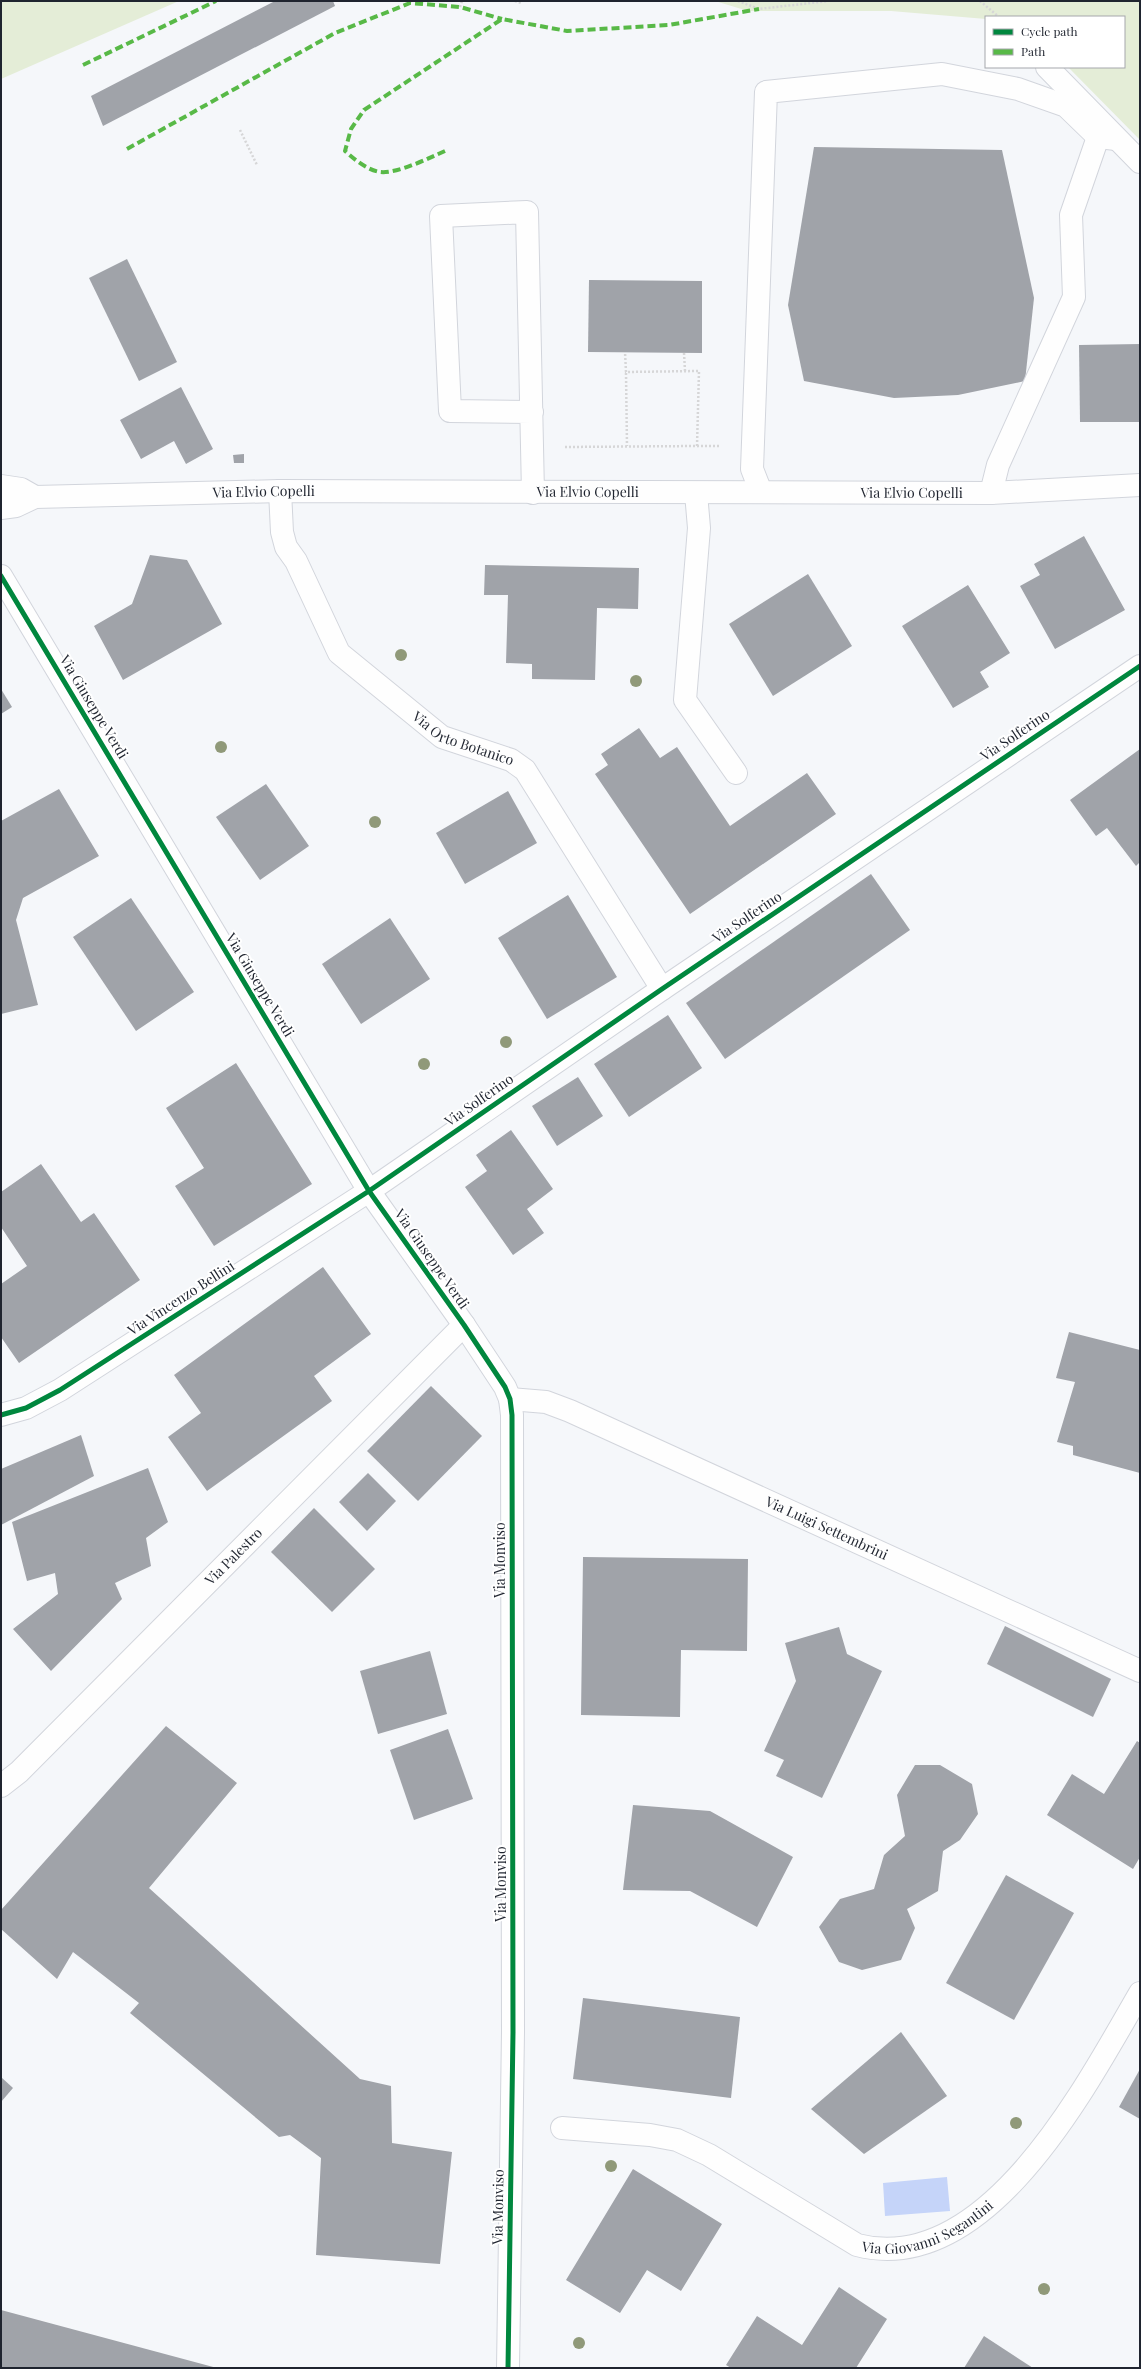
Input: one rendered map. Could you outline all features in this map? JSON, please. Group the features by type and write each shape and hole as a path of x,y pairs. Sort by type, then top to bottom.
{"street":[{"path":"1048,68 1107,138"},
{"path":"761,492 752,469 766,92 942,74 1018,89 1066,106 1140,162"},
{"path":"991,492 998,466 1074,297 1071,215 1107,138"},
{"path":"532,412 450,411 442,216 527,212 532,412 533,492"},
{"name":"Via Elvio Copelli","path":"1,508 16,506 35,497 280,491 696,493 991,492 1140,485"},
{"name":"Via Elvio Copelli","path":"1,486 21,489 35,497"},
{"name":"Via Orto Botanico","path":"280,491 282,532 286,547 296,561 339,653 438,735 511,760 526,770 662,989"},
{"path":"696,493 699,528 685,700 736,773"},
{"name":"Via Giuseppe Verdi","path":"1,576 369,1191 464,1325 505,1387 510,1399"},
{"name":"Via Solferino","path":"369,1191 662,989 1140,666"},
{"name":"Via Vincenzo Bellini","path":"1,1415 26,1408 60,1390 369,1191"},
{"name":"Via Palestro","path":"1,1786 19,1772 464,1325"},
{"name":"Via Luigi Settembrini","path":"510,1399 546,1402 570,1411 1140,1671"},
{"name":"Via Monviso","path":"508,2368 513,2032 512,1423 510,1399"},
{"name":"Via Giovanni Segantini","path":"562,2128 650,2135 677,2140 708,2155 857,2245 874,2249 913,2245 959,2228 993,2201 1024,2168 1053,2135 1078,2099 1140,1993"}],"path":[{"path":"460,7 462,1"},
{"path":"515,1 521,3 522,1"},
{"path":"738,1 759,8 828,1"},
{"path":"980,1 998,16"},
{"path":"240,130 257,165"},
{"path":"625,352 627,446"},
{"path":"684,353 685,371"},
{"path":"532,447 697,446 699,371 626,372"}],"green space":[{"path":"1,1 179,1 1,79"},
{"path":"715,1 1140,1 1140,140 1069,68 1125,68 1125,16 985,16 985,19 891,11 748,11"}],"water":[{"path":"947,2177 950,2211 885,2216 883,2183"}],"building":[{"path":"275,1 333,1 335,6 103,126 91,96"},
{"path":"814,147 1002,150 1034,298 1025,381 958,395 894,398 804,381 788,305"},
{"path":"127,259 177,362 139,381 89,278"},
{"path":"589,280 702,281 702,353 588,352"},
{"path":"1140,344 1140,422 1080,422 1079,345"},
{"path":"181,387 213,449 186,464 174,441 141,459 120,420"},
{"path":"244,454 244,463 234,463 233,455"},
{"path":"1084,536 1125,610 1055,649 1020,586 1040,575 1034,564"},
{"path":"150,555 187,560 222,624 123,680 94,626 132,604"},
{"path":"485,565 639,568 638,609 597,608 595,680 532,679 532,664 506,663 508,595 484,595"},
{"path":"808,574 852,646 773,696 729,624"},
{"path":"968,585 1010,653 980,672 989,687 953,708 902,626"},
{"path":"1,689 12,707 1,714"},
{"path":"639,728 660,758 677,747 730,826 807,773 836,814 690,914 595,774 608,765 601,754"},
{"path":"1140,749 1140,862 1136,866 1107,828 1096,836 1070,800"},
{"path":"266,784 309,846 260,880 216,817"},
{"path":"59,789 99,856 23,898 16,920 38,1005 1,1014 1,821"},
{"path":"508,791 537,843 465,884 436,833"},
{"path":"871,874 910,930 725,1059 686,1003"},
{"path":"568,895 617,977 547,1019 498,938"},
{"path":"131,898 194,992 136,1031 73,937"},
{"path":"390,918 430,979 361,1024 322,964"},
{"path":"668,1015 702,1068 629,1117 594,1064"},
{"path":"236,1063 312,1184 214,1246 175,1186 204,1168 166,1108"},
{"path":"578,1077 603,1116 557,1146 532,1106"},
{"path":"511,1130 553,1189 527,1209 544,1233 513,1255 465,1187 487,1171 476,1155"},
{"path":"41,1164 81,1222 94,1213 140,1280 19,1363 1,1337 1,1284 27,1266 1,1227 1,1192"},
{"path":"323,1267 371,1334 314,1376 332,1401 207,1491 168,1437 201,1413 174,1375"},
{"path":"1069,1332 1140,1350 1140,1473 1073,1455 1073,1446 1057,1442 1075,1382 1056,1378"},
{"path":"431,1386 482,1436 418,1501 367,1451"},
{"path":"81,1435 94,1476 1,1525 1,1469"},
{"path":"148,1468 168,1522 146,1538 151,1566 115,1583 122,1599 51,1671 13,1629 58,1594 55,1573 27,1581 12,1522"},
{"path":"368,1473 396,1501 367,1531 339,1502"},
{"path":"314,1508 375,1569 332,1612 271,1552"},
{"path":"583,1557 748,1559 747,1651 681,1650 680,1717 581,1715"},
{"path":"1005,1626 1111,1679 1093,1717 987,1664"},
{"path":"839,1627 847,1654 882,1671 822,1798 776,1776 784,1760 764,1751 796,1681 785,1643"},
{"path":"430,1651 447,1714 378,1734 360,1671"},
{"path":"166,1726 237,1783 149,1888 360,2079 391,2086 392,2143 452,2152 440,2264 316,2255 321,2158 290,2135 279,2137 130,2013 139,2003 73,1952 57,1979 1,1929 1,1910"},
{"path":"448,1729 473,1799 414,1820 390,1750"},
{"path":"1137,1741 1140,1743 1140,1857 1133,1869 1047,1815 1072,1774 1104,1794"},
{"path":"915,1765 940,1765 972,1784 978,1814 960,1840 943,1851 938,1891 907,1909 915,1928 901,1960 862,1970 839,1962 819,1927 840,1899 874,1889 884,1855 905,1836 897,1795"},
{"path":"633,1805 710,1811 793,1857 757,1927 690,1891 623,1890"},
{"path":"1006,1875 1074,1913 1014,2020 946,1983"},
{"path":"583,1998 740,2017 731,2098 573,2079"},
{"path":"901,2032 947,2096 864,2154 811,2109"},
{"path":"1140,2069 1140,2119 1119,2107"},
{"path":"1,2077 13,2088 1,2102"},
{"path":"633,2169 722,2224 681,2291 647,2270 620,2313 566,2280"},
{"path":"839,2287 887,2319 856,2368 731,2368 726,2365 757,2316 802,2345"},
{"path":"1,2310 217,2368 1,2368"},
{"path":"984,2336 1033,2368 964,2368"}],"marked path":[{"path":"83,65 216,1"},
{"path":"127,149 335,33 410,3 460,7 502,19"},
{"path":"445,151 404,168 387,172 375,171 366,167 345,151 351,129 364,110 502,19 567,31 669,25 759,9"}],"cycle path":[{"path":"1,576 369,1191 464,1325 505,1387 510,1399 512,1415 513,2032 508,2368"},
{"path":"1,1415 26,1408 60,1390 369,1191 662,989 1140,666"}]}
